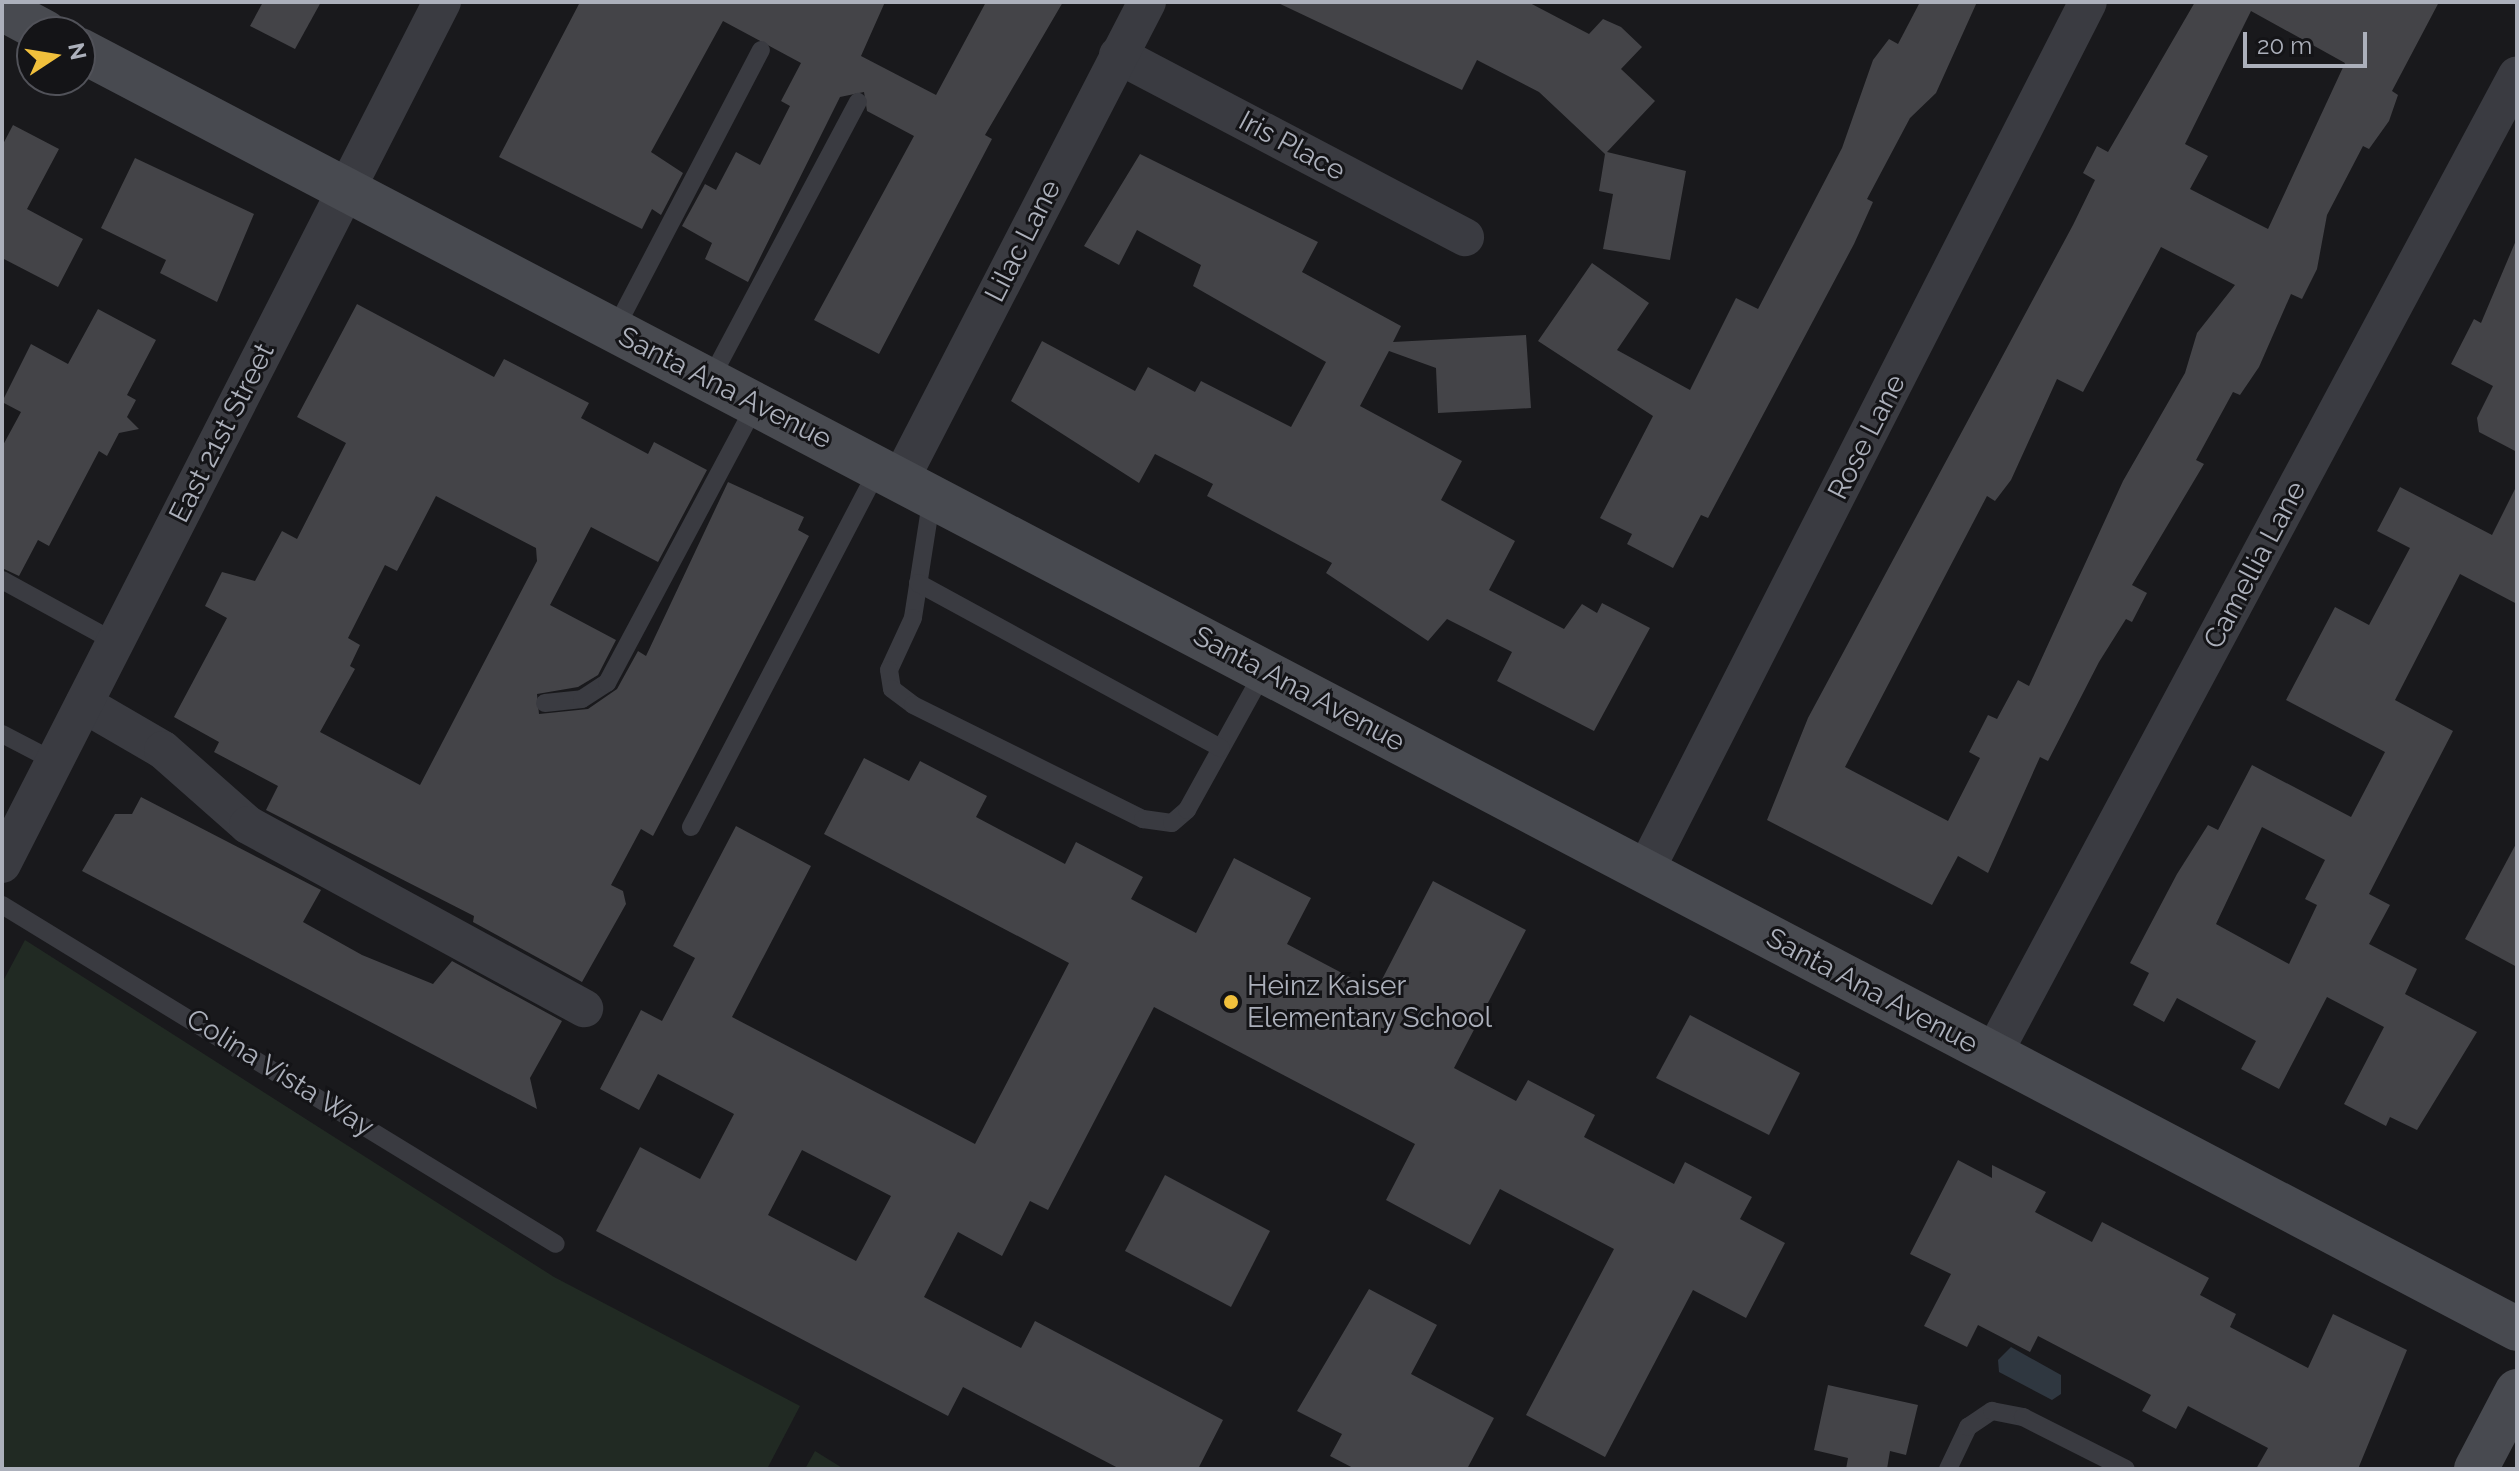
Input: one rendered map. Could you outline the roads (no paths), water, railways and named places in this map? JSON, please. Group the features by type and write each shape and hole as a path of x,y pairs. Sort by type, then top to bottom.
{"street":[{"name":"East 21st Street","path":"2,864 442,2"},
{"name":"Lilac Lane","path":"904,481 1147,2"},
{"name":"Rose Lane","path":"1645,871 2088,2"},
{"name":"Iris Place","path":"1118,55 1465,237"},
{"name":"Santa Ana Avenue","path":"96,58 2517,1329"},
{"name":"Camellia Lane","path":"1993,1054 2517,75"},
{"path":"84,704 163,750 248,825 584,1008"},
{"path":"2476,1469 2517,1391"}],"lane":[{"path":"614,331 761,50"},
{"path":"710,380 858,102"},
{"path":"545,703 582,699 607,683 756,404"},
{"path":"904,481 918,583 913,618 889,670 892,689 913,705 1143,819 1172,823 1187,810 1264,671"},
{"path":"691,827 904,481"},
{"path":"2,580 117,643"},
{"path":"918,583 1221,748"},
{"path":"2,734 54,761"},
{"name":"Colina Vista Way","path":"2,905 556,1244"},
{"path":"1948,1469 1968,1427 1992,1411 2023,1417 2126,1469"}],"place":[{"name":"Heinz Kaiser Elementary School","path":"1231,1002"}]}
